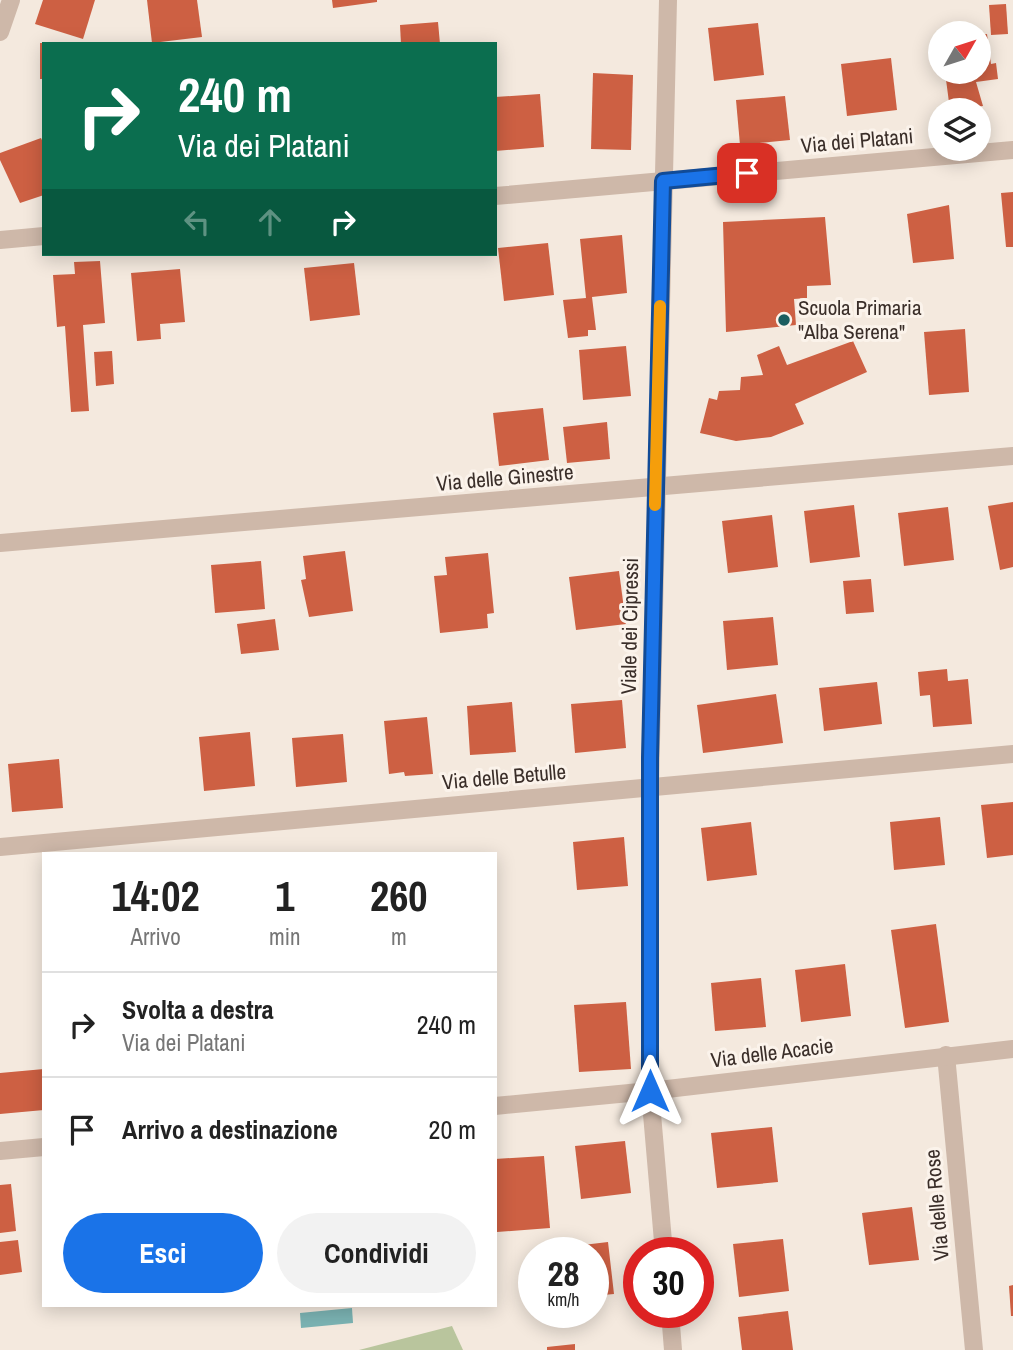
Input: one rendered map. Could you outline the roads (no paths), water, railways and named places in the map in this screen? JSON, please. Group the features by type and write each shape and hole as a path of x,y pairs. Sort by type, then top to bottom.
{"street":[{"path":"0,32 11,0"},
{"name":"Viale dei Cipressi","path":"663,1237 650,1091 650,786 668,0"},
{"name":"Via dei Platani","path":"497,196 1013,150"},
{"path":"0,240 42,236"},
{"name":"Via delle Ginestre","path":"0,543 1013,456"},
{"name":"Via delle Betulle","path":"0,847 1013,754"},
{"name":"Via delle Acacie","path":"497,1106 1013,1049"},
{"name":"Via delle Rose","path":"946,1055 974,1350"},
{"path":"0,1151 42,1147"},
{"path":"671,1328 673,1350"}],"water":[{"path":"352,1308 353,1323 301,1328 300,1313"}],"place":[{"name":"Scuola Primaria \"Alba Serena\"","path":"784,320"}]}
